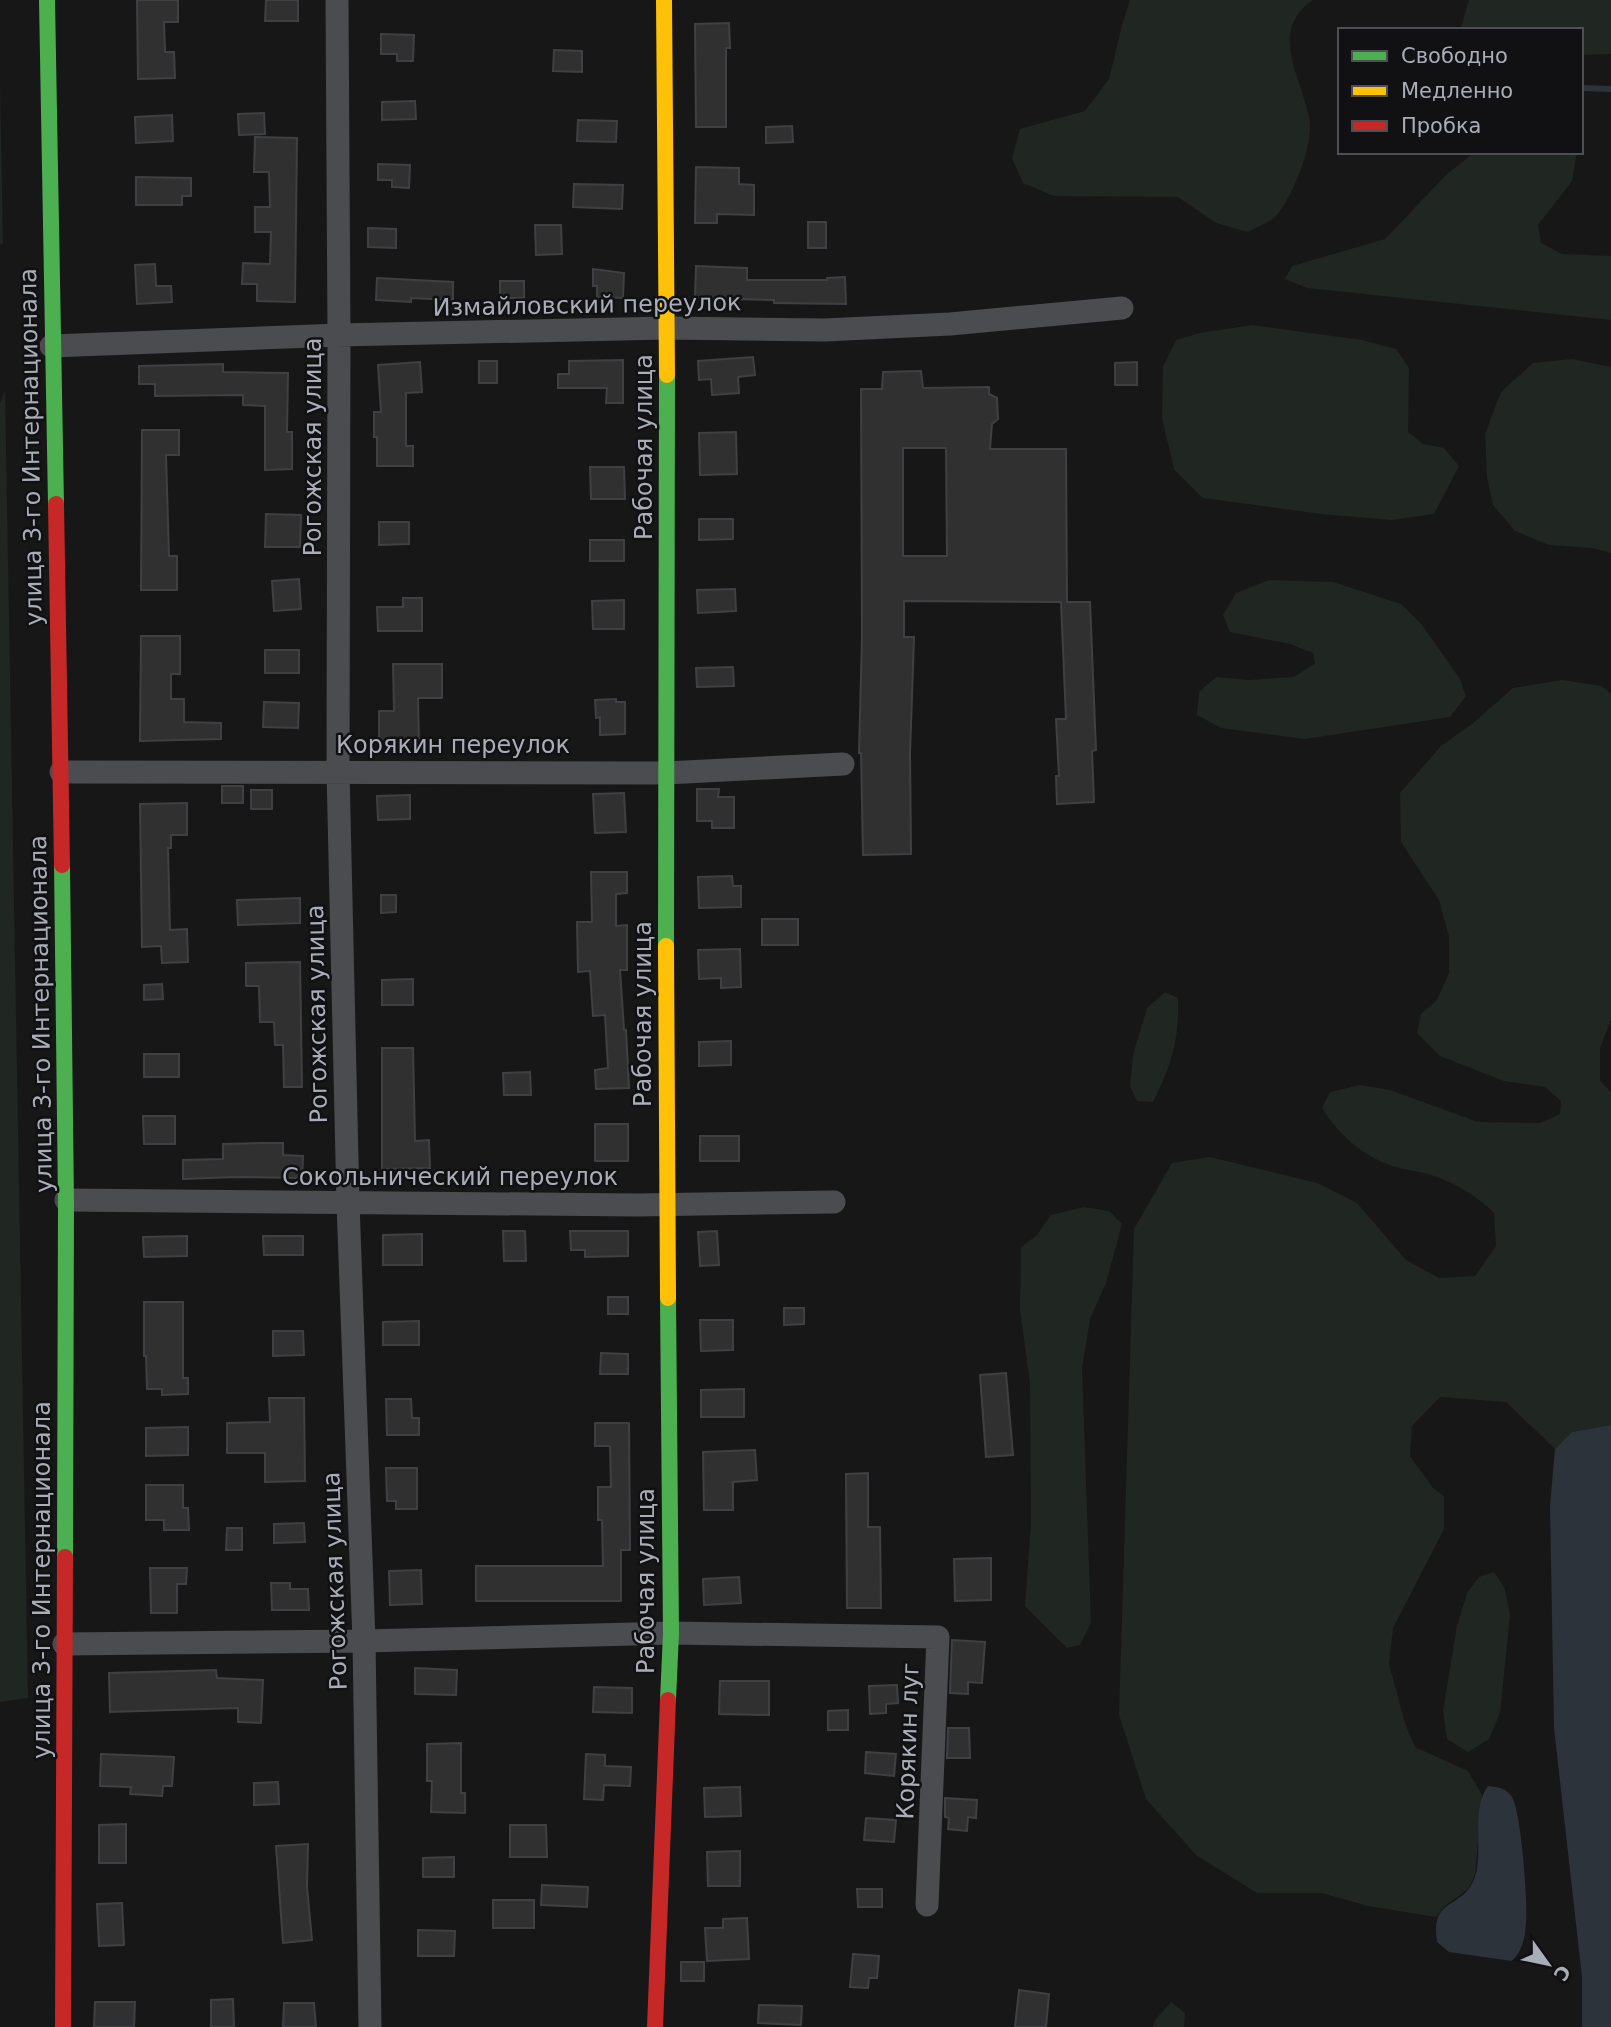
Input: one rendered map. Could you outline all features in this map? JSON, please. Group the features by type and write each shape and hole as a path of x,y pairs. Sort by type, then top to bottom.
{"main road":[{"name":"улица 3-го Интернационала","path":"47,0 66,1200 63,2027"},
{"name":"Рабочая улица","path":"655,2027 671,1633 667,1205 667,328 664,0"}],"street":[{"name":"Рогожская улица","path":"337,0 340,335 338,771 348,1203 364,1641 370,2027"},
{"name":"Измайловский переулок","path":"51,345 667,328 825,330 950,324 1122,308"},
{"name":"Корякин переулок","path":"61,772 667,773 844,764"},
{"name":"Сокольнический переулок","path":"66,1200 667,1205 834,1202"},
{"path":"64,1644 364,1641 671,1633"},
{"name":"Корякин луг","path":"671,1633 939,1637 927,1905"}],"shaded area":[{"path":"1130,0 1313,0 1300,12 1292,26 1290,40 1291,55 1309,117 1309,140 1301,169 1289,196 1270,221 1248,232 1216,223 1178,197 1054,196 1023,183 1012,158 1020,129 1085,111 1109,79"},
{"path":"1469,0 1611,0 1611,54 1583,55 1583,28 1461,28"},
{"path":"0,81 3,244 0,244"},
{"path":"1472,154 1577,154 1572,181 1538,225 1541,243 1562,254 1611,256 1611,320 1307,288 1285,279 1292,266 1385,239 1447,174"},
{"path":"1252,325 1362,340 1396,349 1409,368 1408,432 1423,444 1444,448 1459,466 1434,514 1392,520 1321,514 1203,498 1174,469 1162,418 1163,367 1176,340 1200,333"},
{"path":"1572,359 1611,367 1611,553 1593,548 1549,545 1515,531 1493,505 1487,477 1485,434 1501,392 1533,363"},
{"path":"5,390 28,1698 0,1702 0,404"},
{"path":"1269,580 1333,582 1401,604 1422,625 1460,679 1466,696 1450,717 1305,739 1221,728 1197,715 1199,692 1216,677 1249,680 1294,677 1315,663 1313,653 1290,644 1230,632 1223,615 1236,593"},
{"path":"1562,680 1602,686 1611,694 1611,1020 1600,1048 1600,1081 1611,1092 1611,1425 1572,1432 1555,1449 1506,1402 1440,1397 1412,1426 1410,1456 1433,1488 1444,1496 1444,1529 1393,1628 1389,1664 1405,1723 1415,1747 1468,1771 1482,1795 1475,1875 1468,1889 1445,1906 1436,1917 1368,1906 1322,1893 1257,1893 1196,1855 1146,1799 1119,1715 1134,1229 1172,1163 1210,1157 1317,1183 1357,1203 1406,1260 1439,1278 1475,1276 1496,1246 1494,1213 1474,1196 1451,1183 1428,1174 1393,1166 1367,1154 1342,1134 1322,1108 1330,1092 1360,1085 1390,1090 1478,1122 1540,1123 1560,1114 1561,1101 1545,1087 1504,1081 1440,1056 1417,1033 1421,1014 1437,1000 1449,973 1449,937 1439,900 1401,842 1400,793 1441,746 1472,724 1513,688"},
{"path":"1165,992 1178,998 1173,1052 1153,1102 1137,1101 1130,1086 1133,1055 1147,1008"},
{"path":"1084,1207 1109,1211 1122,1224 1106,1283 1090,1319 1082,1368 1091,1623 1080,1645 1067,1648 1025,1606 1031,1523 1030,1383 1020,1310 1021,1247 1037,1235 1051,1215"},
{"path":"1611,1425 1611,2027 1582,2027 1582,1977 1554,1728 1550,1506 1555,1449 1572,1432"},
{"path":"1494,1572 1505,1589 1510,1615 1500,1713 1489,1739 1468,1752 1447,1739 1443,1711 1457,1626 1467,1593 1479,1577"},
{"path":"1488,1786 1504,1790 1512,1797 1521,1838 1526,1922 1523,1943 1512,1961 1449,1952 1437,1942 1438,1917 1470,1888 1475,1877 1478,1819"},
{"path":"1171,2002 1185,2013 1184,2027 1153,2027 1155,2020"}],"building":[{"path":"137,0 178,0 178,22 164,22 165,52 174,52 175,78 138,79"},
{"path":"266,0 298,0 298,21 265,21"},
{"path":"729,23 730,48 726,48 726,127 696,127 695,24"},
{"path":"381,34 414,35 413,61 397,61 397,54 381,54"},
{"path":"554,50 582,51 582,72 553,71"},
{"path":"415,101 416,119 382,120 382,102"},
{"path":"264,113 265,134 239,135 238,114"},
{"path":"172,115 173,141 136,143 135,117"},
{"path":"578,120 617,121 616,142 577,141"},
{"path":"792,126 793,142 766,143 766,127"},
{"path":"255,137 297,138 295,302 257,301 257,284 242,284 243,263 270,264 271,232 255,232 255,207 270,207 269,172 254,172"},
{"path":"378,164 410,165 409,188 392,187 392,180 378,180"},
{"path":"696,167 739,168 739,184 754,185 754,215 717,214 717,223 695,223"},
{"path":"136,177 191,178 191,196 182,196 182,205 136,205"},
{"path":"574,184 623,185 622,209 573,207"},
{"path":"808,222 826,222 826,248 808,248"},
{"path":"535,225 561,225 562,254 536,255"},
{"path":"368,228 396,229 396,248 368,247"},
{"path":"155,264 156,286 171,286 172,302 137,304 135,265"},
{"path":"696,266 747,268 747,280 827,280 845,277 846,304 695,298"},
{"path":"593,269 624,273 623,298 597,297 597,286 593,286"},
{"path":"377,278 453,282 453,300 376,300"},
{"path":"500,281 524,281 524,298 500,298"},
{"path":"753,357 755,375 738,377 739,393 712,395 711,379 699,380 698,361"},
{"path":"623,360 623,403 606,403 607,388 558,388 558,374 569,374 569,361"},
{"path":"479,361 497,361 497,383 479,383"},
{"path":"420,362 422,392 406,393 406,446 413,446 413,466 377,466 374,412 381,412 378,365"},
{"path":"1137,362 1137,385 1115,385 1115,363"},
{"path":"223,364 223,372 288,373 287,432 292,432 292,469 265,470 265,406 243,405 243,395 155,396 155,384 139,384 139,366"},
{"path":"921,371 923,388 989,387 989,394 997,398 998,419 992,424 990,449 1066,449 1067,602 1090,602 1096,750 1092,751 1094,802 1057,804 1056,776 1059,776 1056,719 1066,719 1061,602 904,601 904,637 914,637 910,754 911,854 863,855 859,753 862,636 861,389 882,389 883,372","holes":["903,448 946,448 947,556 903,556"]},
{"path":"142,430 179,430 179,455 166,455 169,556 177,556 177,590 141,590"},
{"path":"736,432 737,474 700,475 699,433"},
{"path":"590,467 624,467 625,499 591,499"},
{"path":"266,514 301,515 300,547 265,547"},
{"path":"699,519 733,519 733,539 699,540"},
{"path":"379,522 409,522 409,544 379,545"},
{"path":"590,540 624,540 624,561 590,561"},
{"path":"299,579 301,609 274,611 272,581"},
{"path":"735,589 736,611 698,613 697,590"},
{"path":"403,598 422,598 422,631 378,631 377,607 403,607"},
{"path":"624,600 624,629 593,629 592,601"},
{"path":"141,636 180,636 180,674 171,674 171,699 184,699 184,722 221,723 221,739 140,741"},
{"path":"265,650 299,650 299,673 265,673"},
{"path":"393,664 442,664 442,698 418,698 419,742 379,742 379,711 394,711"},
{"path":"733,667 734,686 697,687 696,668"},
{"path":"616,699 616,702 625,702 625,734 600,735 600,717 596,718 595,700"},
{"path":"264,702 299,703 298,728 263,727"},
{"path":"222,786 243,786 243,803 222,803"},
{"path":"697,789 719,789 718,797 734,797 734,828 712,828 712,821 697,821"},
{"path":"251,790 272,790 272,809 251,809"},
{"path":"624,793 626,832 595,833 593,794"},
{"path":"410,795 410,819 378,820 377,796"},
{"path":"187,803 187,835 171,835 171,848 168,848 170,930 187,929 188,962 162,963 161,946 142,947 140,804"},
{"path":"591,872 627,872 627,893 616,894 616,926 627,925 627,970 620,970 629,1088 596,1089 595,1070 608,1068 605,1015 593,1016 590,971 578,972 577,922 592,922"},
{"path":"732,876 733,886 741,886 741,907 699,908 698,877"},
{"path":"381,895 396,895 396,912 381,913"},
{"path":"300,898 300,923 238,925 237,900"},
{"path":"762,919 798,919 798,945 762,945"},
{"path":"740,949 741,987 721,988 721,978 699,979 698,950"},
{"path":"300,962 302,1087 284,1087 283,1045 275,1045 274,1022 260,1022 259,986 246,986 246,963"},
{"path":"413,979 413,1005 382,1005 382,980"},
{"path":"162,984 163,999 144,1000 144,985"},
{"path":"731,1041 731,1065 699,1066 699,1042"},
{"path":"382,1048 413,1048 415,1141 429,1140 430,1168 382,1169"},
{"path":"144,1054 179,1054 179,1077 144,1077"},
{"path":"530,1072 531,1095 504,1095 503,1073"},
{"path":"143,1116 175,1116 175,1144 144,1144"},
{"path":"595,1124 628,1124 628,1161 595,1161"},
{"path":"700,1136 739,1136 739,1161 700,1161"},
{"path":"283,1143 283,1155 303,1156 302,1178 183,1179 183,1160 223,1159 223,1144"},
{"path":"503,1231 525,1231 526,1261 504,1261"},
{"path":"570,1231 628,1231 628,1256 585,1257 585,1250 571,1250"},
{"path":"717,1231 719,1265 700,1266 698,1232"},
{"path":"422,1234 422,1265 383,1265 383,1235"},
{"path":"187,1236 187,1256 144,1257 143,1237"},
{"path":"263,1236 303,1236 303,1255 264,1255"},
{"path":"608,1297 628,1297 628,1314 608,1314"},
{"path":"144,1302 183,1302 183,1378 188,1378 188,1394 162,1395 162,1389 147,1389"},
{"path":"784,1308 804,1308 804,1324 784,1325"},
{"path":"700,1320 733,1320 733,1350 701,1351"},
{"path":"419,1321 419,1345 383,1345 383,1322"},
{"path":"273,1331 303,1331 304,1355 273,1356"},
{"path":"601,1353 628,1354 628,1374 600,1374"},
{"path":"1006,1373 1013,1455 986,1457 980,1375"},
{"path":"744,1389 744,1417 701,1417 701,1390"},
{"path":"269,1398 304,1398 305,1481 265,1482 265,1453 227,1453 227,1423 270,1422"},
{"path":"386,1399 411,1399 412,1418 419,1418 419,1435 387,1435"},
{"path":"595,1423 629,1423 630,1550 621,1550 621,1601 476,1601 476,1566 603,1566 598,1487 611,1487 610,1446 595,1446"},
{"path":"188,1427 188,1455 146,1456 146,1428"},
{"path":"755,1450 757,1480 733,1482 733,1510 704,1510 703,1452"},
{"path":"386,1468 417,1468 417,1509 396,1509 396,1501 387,1501"},
{"path":"868,1473 868,1527 880,1527 881,1608 847,1608 846,1474"},
{"path":"146,1485 183,1485 183,1508 188,1508 189,1530 164,1530 164,1520 146,1520"},
{"path":"304,1523 305,1542 274,1543 274,1524"},
{"path":"227,1528 242,1528 242,1550 226,1550"},
{"path":"991,1558 991,1600 955,1601 954,1559"},
{"path":"150,1568 187,1568 186,1584 177,1584 177,1613 151,1613"},
{"path":"421,1570 422,1604 390,1605 389,1571"},
{"path":"739,1577 741,1603 704,1605 703,1579"},
{"path":"271,1583 290,1583 290,1589 308,1589 309,1610 272,1610"},
{"path":"952,1640 985,1642 982,1683 968,1682 968,1694 950,1693"},
{"path":"415,1668 457,1670 456,1695 415,1694"},
{"path":"216,1670 217,1678 263,1680 261,1723 238,1722 238,1708 110,1712 109,1673"},
{"path":"720,1681 769,1681 769,1715 719,1714"},
{"path":"897,1685 898,1703 886,1704 886,1713 870,1714 869,1686"},
{"path":"594,1687 632,1688 632,1713 593,1712"},
{"path":"848,1710 848,1730 828,1730 828,1711"},
{"path":"948,1728 969,1728 970,1758 947,1758"},
{"path":"461,1743 461,1793 465,1793 465,1813 431,1812 432,1781 427,1781 427,1744"},
{"path":"866,1752 896,1754 894,1776 865,1773"},
{"path":"101,1754 174,1757 172,1786 163,1786 162,1796 130,1794 131,1787 100,1786"},
{"path":"586,1754 605,1755 605,1766 631,1767 630,1786 604,1785 603,1800 584,1799"},
{"path":"278,1782 279,1804 254,1805 254,1783"},
{"path":"740,1787 741,1816 705,1817 704,1788"},
{"path":"945,1798 977,1800 976,1818 968,1817 967,1831 948,1829"},
{"path":"866,1818 896,1820 894,1842 864,1840"},
{"path":"126,1824 126,1863 99,1863 99,1825"},
{"path":"510,1825 546,1825 547,1857 510,1857"},
{"path":"308,1844 307,1887 312,1940 283,1943 276,1846"},
{"path":"740,1851 740,1886 708,1886 707,1852"},
{"path":"454,1857 454,1877 423,1877 423,1858"},
{"path":"542,1885 588,1887 587,1907 541,1905"},
{"path":"857,1889 882,1889 882,1907 858,1907"},
{"path":"493,1900 534,1900 534,1928 493,1928"},
{"path":"122,1903 124,1945 99,1946 97,1904"},
{"path":"747,1918 749,1959 707,1961 705,1928 723,1928 723,1919"},
{"path":"418,1930 455,1931 454,1956 418,1956"},
{"path":"853,1954 879,1956 877,1978 869,1978 868,1988 850,1987"},
{"path":"681,1962 704,1962 704,1981 681,1981"},
{"path":"1019,1990 1049,1994 1046,2027 1015,2027"},
{"path":"233,1999 234,2027 211,2027 211,2000"},
{"path":"95,2002 135,2002 134,2027 94,2027"},
{"path":"284,2003 314,2003 316,2027 283,2027"},
{"path":"759,2005 802,2006 801,2025 758,2023"}],"waterway":[{"path":"1583,88 1611,89"}],"traffic: fast":[{"path":"47,0 56,504"},
{"path":"666,946 667,375"},
{"path":"62,865 66,1202 65,1557"},
{"path":"668,1298 671,1633 668,1700"}],"traffic: slow":[{"path":"664,0 667,375"},
{"path":"666,946 668,1298"}],"traffic: jam":[{"path":"56,504 62,865"},
{"path":"63,2027 65,1557"},
{"path":"655,2027 668,1700"}]}
